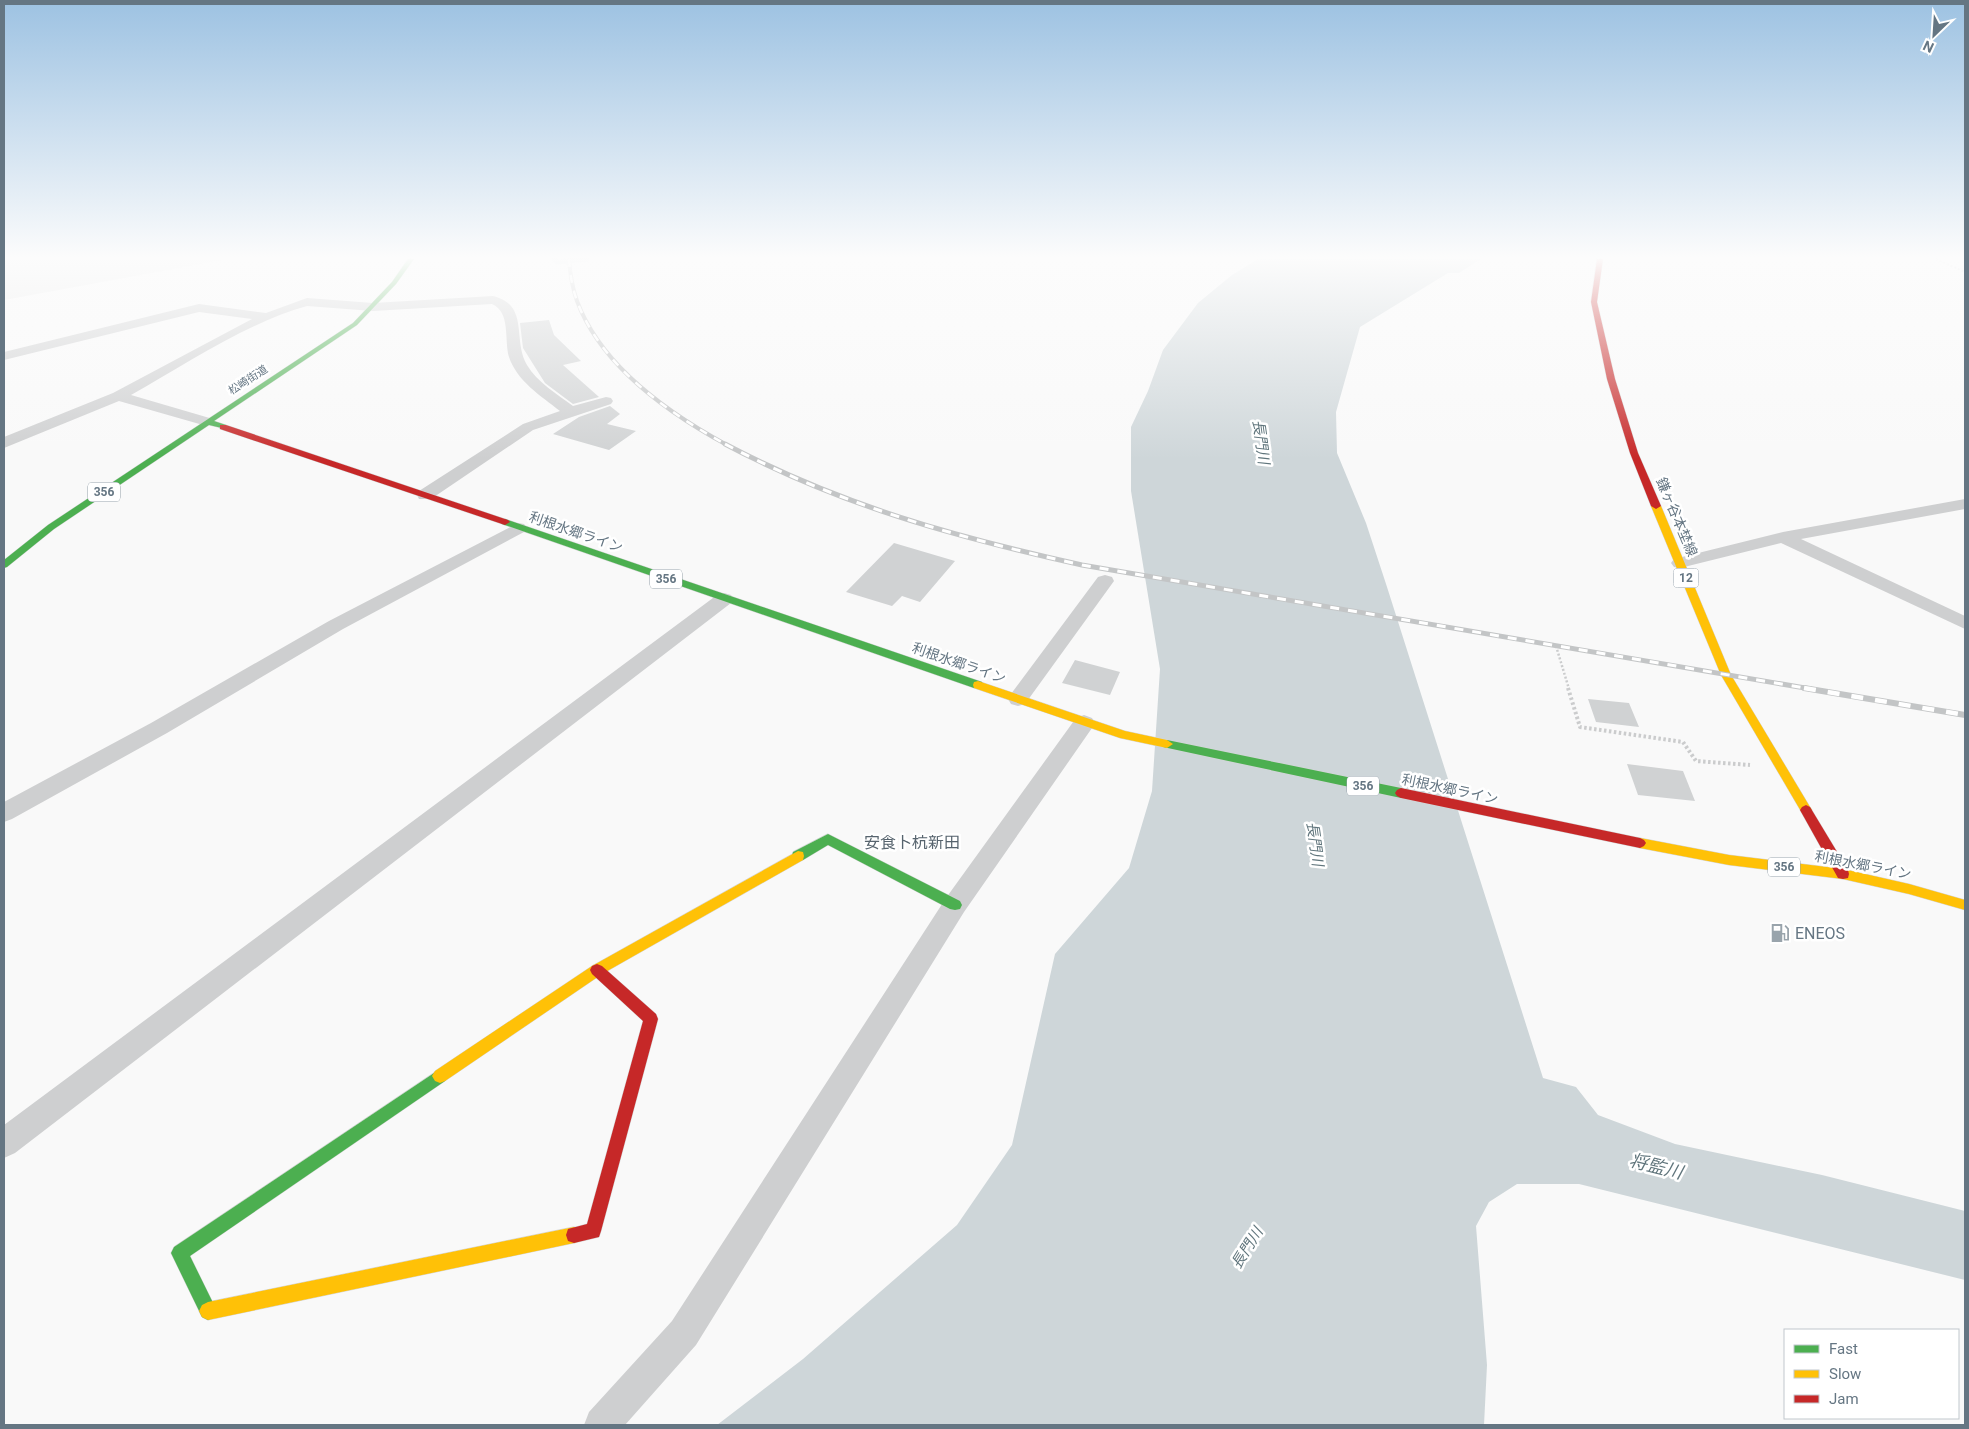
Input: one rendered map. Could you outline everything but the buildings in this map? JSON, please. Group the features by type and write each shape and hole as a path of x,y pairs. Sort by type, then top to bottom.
{"main road":[{"name":"松崎街道","path":"208,422 352,326"},
{"name":"鎌ヶ谷本埜線","path":"1599,326 1611,379 1634,454 1726,675 1843,874"},
{"name":"利根水郷ライン","path":"208,422 425,494 518,528 1084,723 1124,735 1602,836 1729,860 1843,874 1909,889 1965,905"},
{"name":"356","path":"4,565 52,527 208,422"},
{"path":"597,970 650,1019 593,1231 207,1311 180,1253 597,970 828,839 955,905"}],"street":[{"path":"4,356 127,326"},
{"path":"4,443 118,396 247,326"},
{"path":"511,326 518,362 536,384 571,412"},
{"path":"118,396 208,422"},
{"path":"425,494 528,427 606,401"},
{"path":"1680,563 1783,537 1965,504"},
{"path":"4,813 159,728 336,625 518,528"},
{"path":"1783,537 1965,623"},
{"path":"1018,699 1105,581"},
{"path":"4,1143 724,599"},
{"path":"602,1425 684,1333 955,905 1084,723"}],"path":[{"path":"1556,646 1580,727 1683,742 1696,761 1781,769"}],"water":[{"path":"1181,326 1362,326 1360,327 1336,412 1337,453 1366,523 1543,1078 1576,1087 1598,1115 1675,1144 1822,1175 1965,1211 1965,1280 1579,1184 1517,1184 1489,1202 1476,1226 1487,1365 1484,1425 717,1425 803,1359 957,1225 1012,1145 1055,954 1129,868 1152,791 1160,669 1131,491 1131,427 1148,391 1163,350"}],"railway":[{"path":"588,326 619,367 639,385 660,403 727,445"},
{"path":"725,444 811,485 899,517 989,543 1082,565 1811,689"},
{"path":"1804,688 1965,715"}],"traffic: fast":[{"path":"208,422 352,326"},
{"path":"4,565 51,527 208,422 223,427"},
{"path":"505,522 978,685"},
{"path":"1167,744 1401,793"},
{"path":"798,856 828,839 955,905"},
{"path":"208,1311 180,1253 440,1076"}],"traffic: slow":[{"path":"1656,506 1726,675 1806,810"},
{"path":"978,685 1124,735 1167,744"},
{"path":"1640,843 1729,860 1843,874 1909,889 1965,905"},
{"path":"440,1076 597,970 798,856"},
{"path":"208,1311 574,1235"}],"traffic: jam":[{"path":"1599,326 1611,379 1634,453 1656,506"},
{"path":"223,427 505,522"},
{"path":"1401,793 1640,843"},
{"path":"1806,810 1843,874"},
{"path":"574,1235 593,1231 651,1019 597,970"}],"place":[{"name":"ENEOS","path":"1780,933"}],"district":[{"name":"安食卜杭新田","path":"912,842"}],"water label":[{"name":"長門川","path":"1261,442"},
{"name":"長門川","path":"1315,844"},
{"name":"将監川","path":"1656,1166"},
{"name":"長門川","path":"1247,1248"}]}
